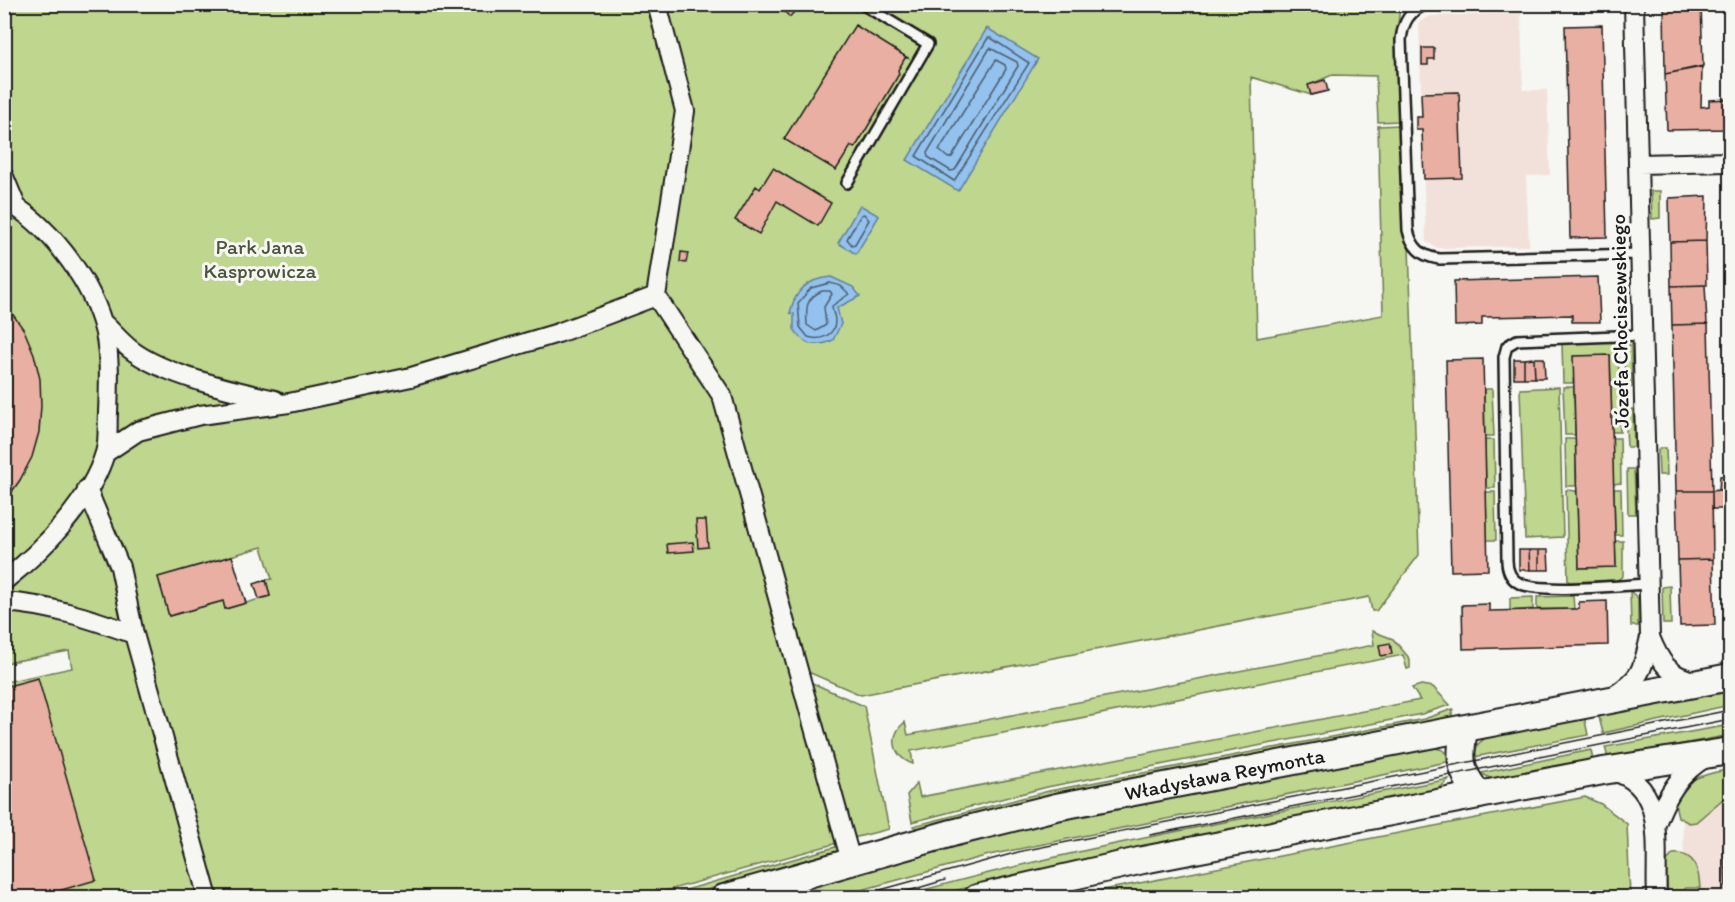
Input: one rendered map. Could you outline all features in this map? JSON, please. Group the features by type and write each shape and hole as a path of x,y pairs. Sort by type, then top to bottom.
{"main road":[{"name":"Władysława Reymonta","path":"728,897 851,861 1046,809 1731,677"},
{"path":"1464,729 1460,755 1464,777 1479,795"},
{"path":"977,897 1143,860 1610,770 1721,753"}],"street":[{"path":"657,4 685,111 656,296 722,396 851,861"},
{"name":"Józefa Chociszewskiego","path":"1610,699 1634,683 1641,672 1650,637 1634,4"},
{"path":"1638,164 1731,162"},
{"path":"4,177 10,203 60,247 83,281 103,323 110,379 105,453 87,489 58,531 31,559 4,581"},
{"path":"105,453 138,431 200,415 289,403 422,374 558,333 656,296"},
{"path":"103,323 132,350 165,367 227,389 289,403"},
{"path":"87,489 120,567 134,634 208,897"},
{"path":"4,602 31,604 84,616 134,634"},
{"name":"Józefa Chociszewskiego","path":"1650,637 1665,667 1686,680 1701,682"},
{"path":"1656,826 1672,788 1689,769 1721,753"},
{"path":"1610,770 1624,774 1643,788 1650,801 1656,826 1656,897"}],"lane":[{"path":"847,183 928,44 862,4"},
{"path":"1427,4 1414,10 1407,19 1401,40 1408,230 1415,248 1422,254 1440,259 1640,254"},
{"path":"1642,335 1517,340 1507,346 1504,357 1506,549 1510,574 1520,584 1533,588 1649,584"}],"shaded area":[{"path":"1521,13 1523,90 1547,90 1550,175 1526,176 1529,246 1438,248 1426,242 1422,130 1416,130 1416,117 1422,117 1419,22 1431,16"},
{"path":"1730,769 1730,897 1685,897 1682,789 1696,777"}],"green space":[{"name":"Park Jana Kasprowicza","path":"5,5 1400,5 1397,36 1399,121 1378,122 1376,76 1332,75 1309,85 1311,95 1251,77 1257,338 1383,315 1378,126 1399,125 1402,229 1409,246 1419,555 1376,611 1372,611 1369,597 861,695 806,671 841,842 640,898 5,897 5,682 72,668 69,651 5,663","holes":["262,547 272,579 266,580 270,596 226,609 223,601 169,616 158,577"]},
{"path":"1651,191 1660,191 1660,218 1652,219"},
{"path":"1618,341 1619,380 1611,381 1610,355 1573,379 1573,383 1563,383 1562,342"},
{"path":"1624,341 1631,346 1632,387 1625,388"},
{"path":"1611,386 1619,386 1620,432 1612,432"},
{"path":"1559,387 1563,537 1525,539 1520,389"},
{"path":"1563,387 1574,387 1575,435 1565,435"},
{"path":"1484,389 1492,389 1494,436 1485,436"},
{"path":"1625,409 1633,409 1634,447 1627,447"},
{"path":"1612,438 1620,438 1621,483 1613,484"},
{"path":"1565,439 1575,439 1576,442 1576,486 1566,486"},
{"path":"1485,440 1494,440 1495,488 1486,488"},
{"path":"1666,448 1667,475 1659,475 1658,450"},
{"path":"1627,469 1634,469 1636,514 1628,514"},
{"path":"1614,489 1621,489 1622,535 1615,535"},
{"path":"1566,490 1576,491 1577,494 1579,568 1616,567 1615,541 1623,541 1623,576 1617,580 1568,582"},
{"path":"1486,492 1495,492 1496,540 1487,540"},
{"path":"1670,586 1671,624 1663,624 1662,587"},
{"path":"1630,591 1638,598 1638,626 1631,626"},
{"path":"1573,596 1574,609 1537,609 1537,597"},
{"path":"1533,597 1533,609 1510,611 1510,598"},
{"path":"1372,631 1393,639 1410,659 1410,668 1407,669 1403,655 911,751 913,764 901,756 895,746 896,733 905,722 908,735 1374,645"},
{"path":"808,681 864,706 889,829 853,838"},
{"path":"1421,685 1433,687 1450,705 1422,714 1047,787 912,822 907,795 917,783 920,797 1420,700 1412,688"},
{"path":"1730,688 1730,705 1603,733 1598,713"},
{"path":"1453,709 1451,718 918,830 913,826 1049,791 1424,719"},
{"path":"1584,716 1588,735 1474,757 1478,744 1489,735"},
{"path":"1730,725 1730,735 1608,758 1605,747"},
{"path":"1428,746 1443,750 1452,761 989,855 836,897 765,898 1072,815"},
{"path":"1591,750 1593,761 1493,780 1481,773"},
{"path":"1730,769 1730,793 1696,822 1689,823 1678,817 1675,804 1690,782 1696,778"},
{"path":"1449,779 1438,790 1084,859 929,897 895,898 963,879 1101,847"},
{"path":"1585,797 1601,804 1627,824 1630,897 1067,897"},
{"path":"839,846 841,852 682,897 658,898"},
{"path":"1673,854 1680,854 1691,859 1697,869 1700,888 1685,888 1685,897 1668,897 1666,862"}],"water":[{"path":"987,28 1038,59 958,191 907,160"},
{"path":"860,205 879,216 856,254 838,243"},
{"path":"831,277 853,287 860,296 837,308 841,324 833,340 821,344 806,342 794,329 794,314 790,313 792,305 799,292 809,283"}],"building":[{"path":"776,4 800,4 790,17"},
{"path":"1664,4 1701,4 1703,66 1665,74"},
{"path":"855,25 908,58 905,58 898,70 899,74 858,143 854,148 851,146 836,170 784,139"},
{"path":"1602,25 1607,237 1570,238 1565,26"},
{"path":"1422,48 1434,48 1434,59 1428,59 1428,65 1422,65"},
{"path":"1702,67 1701,107 1709,106 1709,100 1729,99 1730,129 1667,130 1665,74"},
{"path":"1325,80 1328,91 1311,95 1308,85"},
{"path":"1459,92 1462,178 1424,179 1422,130 1416,130 1416,117 1422,117 1421,93"},
{"path":"773,168 831,203 818,226 777,201 759,234 735,220 756,186 760,189"},
{"path":"1707,196 1706,241 1670,242 1669,198"},
{"path":"1706,241 1707,285 1671,286 1670,242"},
{"path":"681,252 688,253 686,263 680,262"},
{"path":"1598,277 1600,322 1572,322 1572,315 1482,317 1482,325 1455,326 1454,281"},
{"path":"1705,285 1707,324 1672,325 1671,286"},
{"path":"4,302 24,330 34,354 40,379 41,406 39,432 32,457 4,503"},
{"path":"1708,324 1712,491 1676,491 1672,325"},
{"path":"1610,355 1616,567 1579,568 1573,356"},
{"path":"1534,358 1544,358 1545,378 1535,378"},
{"path":"1534,358 1535,378 1524,378 1524,359"},
{"path":"1483,359 1488,570 1451,571 1446,360"},
{"path":"1514,359 1524,359 1524,378 1514,378"},
{"path":"1730,475 1730,490 1719,490 1720,476"},
{"path":"1730,490 1730,509 1712,509 1712,491"},
{"path":"1676,491 1712,491 1713,559 1678,560"},
{"path":"696,520 706,520 708,547 698,548"},
{"path":"693,542 694,551 668,553 667,544"},
{"path":"1519,550 1529,550 1530,570 1519,570"},
{"path":"1529,550 1539,550 1539,570 1530,570"},
{"path":"1539,550 1548,550 1549,570 1539,570"},
{"path":"232,556 246,603 225,609 223,601 169,616 158,577"},
{"path":"1713,559 1715,625 1680,626 1678,560"},
{"path":"266,580 270,596 259,599 254,584"},
{"path":"1607,601 1608,645 1463,649 1462,605 1489,604 1489,611 1579,609 1579,602"},
{"path":"1390,643 1392,654 1381,656 1379,645"},
{"path":"38,678 96,880 34,898 4,898 4,687"},
{"path":"1724,809 1730,809 1730,868 1725,868"},
{"path":"1725,868 1730,868 1730,898 1726,898"}],"tram line":[{"path":"851,898 1022,851 1730,710"},
{"path":"1150,835 1730,719"},
{"path":"885,898 945,880"}]}
